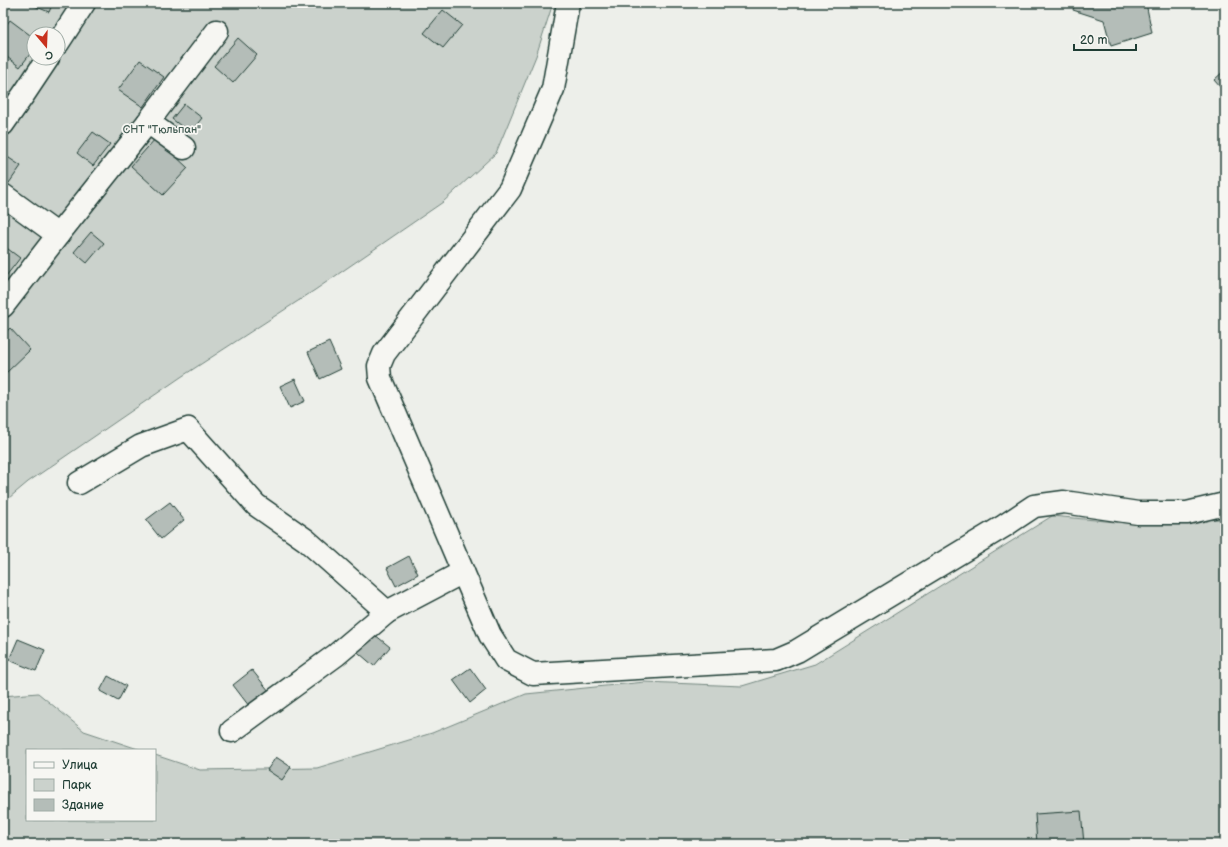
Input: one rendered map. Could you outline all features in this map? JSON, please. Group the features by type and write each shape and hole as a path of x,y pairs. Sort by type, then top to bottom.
{"street":[{"path":"66,31 84,3"},
{"path":"568,3 553,89 510,189 384,354 380,366 380,378 463,572 490,635 506,660 533,674 776,660 797,651 1004,526 1034,506 1064,502 1138,513 1187,513 1225,504"},
{"path":"3,306 148,122 217,31"},
{"path":"3,124 43,66"},
{"path":"148,122 184,148"},
{"path":"3,195 58,235"},
{"path":"79,483 141,446 188,429 256,505 306,540 387,612"},
{"path":"232,731 336,655 387,612 463,572"}],"green space":[{"name":"СНТ \"Тюльпан\"","path":"3,3 553,3 536,56 496,153 443,202 315,290 181,377 28,482 3,503"},
{"path":"1052,516 1116,522 1225,519 1225,844 3,844 3,696 38,693 84,731 138,749 26,749 26,821 156,821 156,755 200,770 317,768 432,733 526,694 645,682 742,686 815,664"}],"building":[{"path":"27,3 53,3 49,12"},
{"path":"1075,3 1151,3 1147,8 1152,33 1111,46 1104,20 1073,10"},
{"path":"443,10 462,25 443,48 424,33"},
{"path":"10,20 26,32 26,59 20,67 3,54 3,29"},
{"path":"238,38 257,55 233,83 214,66"},
{"path":"140,60 164,77 143,107 118,90"},
{"path":"1225,70 1225,84 1221,88 1214,80"},
{"path":"184,104 202,118 190,133 172,119"},
{"path":"93,132 110,144 93,166 77,153"},
{"path":"156,138 188,168 163,195 131,166"},
{"path":"3,154 21,166 9,183 3,179"},
{"path":"91,232 104,243 87,263 74,252"},
{"path":"4,246 20,258 3,280 3,247"},
{"path":"10,328 30,350 6,373 3,370 3,335"},
{"path":"329,342 341,369 320,379 308,352"},
{"path":"295,379 305,401 290,408 280,386"},
{"path":"170,502 184,520 161,539 146,520"},
{"path":"409,556 418,574 396,586 387,568"},
{"path":"369,630 390,647 374,666 353,648"},
{"path":"18,639 45,650 36,671 9,660"},
{"path":"470,668 486,690 470,703 453,680"},
{"path":"252,670 269,691 249,706 233,685"},
{"path":"108,676 126,686 118,701 100,691"},
{"path":"276,757 291,767 282,780 267,770"},
{"path":"1081,811 1084,844 1037,844 1035,814"}]}
